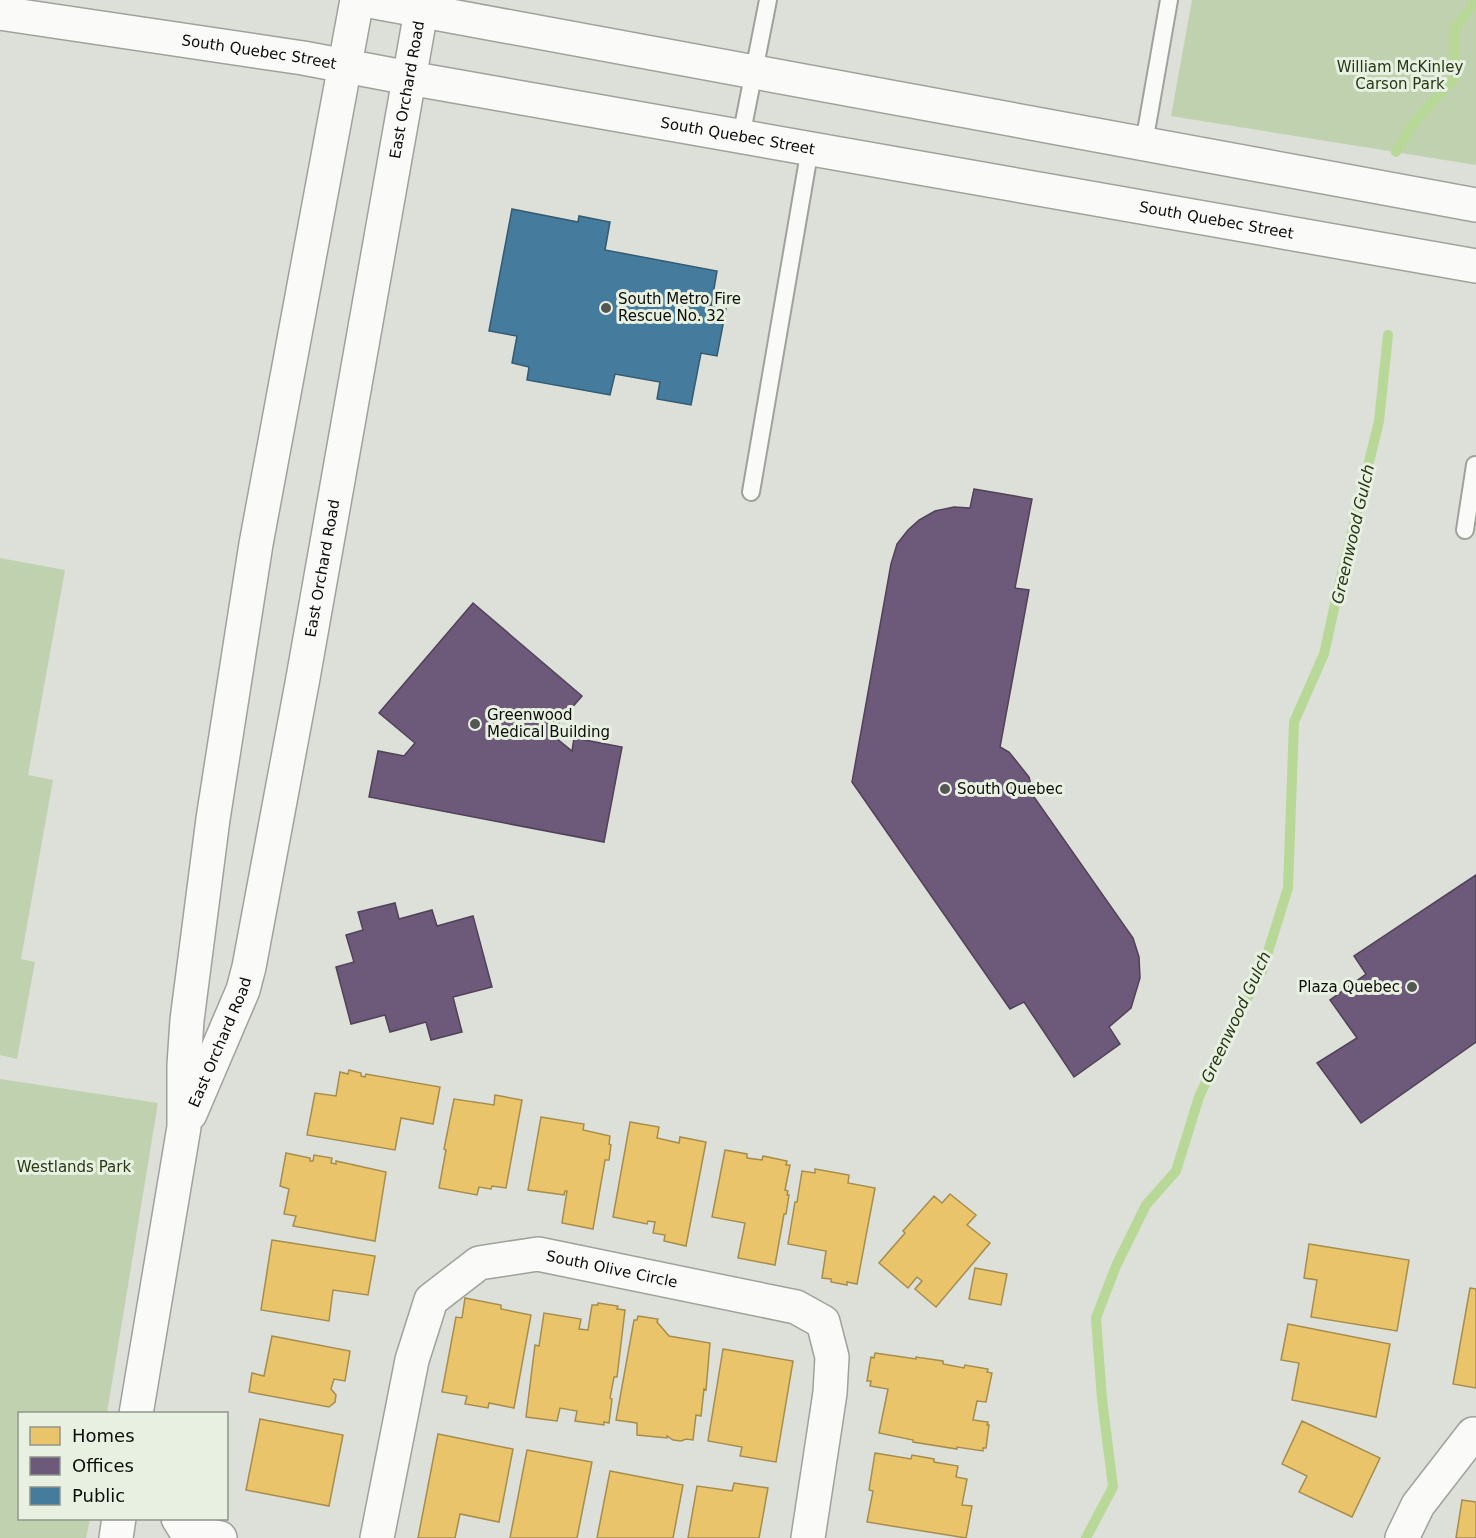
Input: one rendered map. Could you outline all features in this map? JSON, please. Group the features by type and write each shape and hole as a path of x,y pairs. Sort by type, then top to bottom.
{"main road":[{"name":"East Orchard Road","path":"141,1404 184,1126 187,1020 213,819 256,544 357,0"},
{"path":"364,0 422,5 755,72 1476,205"},
{"name":"East Orchard Road","path":"184,1126 243,990 249,967 303,678 422,5"},
{"name":"South Quebec Street","path":"0,13 346,65 1476,266"},
{"name":"South Olive Circle","path":"377,1538 412,1360 431,1300 479,1263 538,1254 796,1307 823,1322 832,1357 830,1393 808,1538"},
{"path":"1402,1538 1418,1505 1473,1434 1476,1434"},
{"path":"116,1538 119,1520"},
{"path":"179,1520 186,1531 220,1538"}],"lane":[{"path":"741,136 768,0"},
{"path":"1144,143 1169,0"},
{"path":"751,492 810,148"},
{"path":"1466,530 1475,465"}],"green space":[{"name":"William McKinley Carson Park","path":"1192,0 1476,0 1476,165 1171,116"},
{"path":"0,558 65,570 28,775 53,780 21,959 35,962 17,1059 0,1055"},
{"name":"Westlands Park","path":"0,1079 158,1103 107,1412 18,1412 18,1520 90,1520 86,1538 0,1538"}],"building: Homes":[{"path":"349,1070 361,1073 361,1076 365,1077 366,1074 440,1087 433,1124 401,1118 395,1150 307,1135 315,1093 336,1096 340,1072 348,1074"},
{"path":"495,1095 522,1100 506,1188 479,1187 477,1195 439,1188 454,1099 494,1105"},
{"path":"541,1117 584,1124 583,1130 610,1136 609,1160 605,1160 593,1229 562,1223 567,1191 564,1195 528,1190"},
{"path":"630,1122 659,1127 657,1138 679,1143 680,1137 706,1142 686,1246 664,1241 665,1235 653,1233 655,1222 648,1221 647,1224 613,1217"},
{"path":"725,1150 747,1154 747,1158 762,1160 763,1156 787,1161 786,1165 790,1165 785,1190 789,1195 775,1265 738,1258 745,1223 712,1217"},
{"path":"286,1153 310,1158 310,1161 313,1161 314,1155 332,1158 331,1163 336,1164 336,1161 386,1172 375,1241 293,1226 296,1216 284,1214 289,1189 280,1186"},
{"path":"815,1169 849,1175 848,1183 875,1188 857,1284 847,1282 847,1285 822,1278 826,1251 788,1244 802,1171 815,1173"},
{"path":"950,1194 976,1215 967,1225 990,1243 936,1307 915,1289 922,1281 917,1277 908,1288 879,1263 934,1196 942,1203"},
{"path":"272,1240 375,1256 368,1295 333,1290 329,1321 261,1310"},
{"path":"1309,1244 1409,1260 1397,1331 1311,1317 1317,1280 1304,1278"},
{"path":"975,1268 1007,1274 1001,1305 969,1299"},
{"path":"1470,1288 1476,1289 1476,1388 1453,1384"},
{"path":"465,1298 501,1305 501,1309 531,1315 514,1408 489,1403 488,1408 465,1404 467,1396 442,1392 456,1317 462,1318"},
{"path":"598,1303 618,1306 617,1309 625,1310 617,1377 614,1377 610,1398 612,1399 609,1423 604,1422 604,1425 575,1421 577,1411 560,1408 557,1421 526,1417 535,1345 539,1346 544,1313 581,1319 579,1329 588,1330 592,1305 598,1305"},
{"path":"638,1316 658,1319 657,1322 669,1336 710,1343 706,1390 704,1389 701,1416 696,1415 693,1440 681,1441 667,1436 667,1438 637,1435 637,1423 616,1420 634,1320 637,1320"},
{"path":"1288,1324 1390,1344 1376,1417 1292,1400 1299,1363 1281,1360"},
{"path":"272,1336 350,1351 345,1381 334,1379 331,1389 336,1395 335,1402 329,1407 249,1392 252,1373 264,1376"},
{"path":"723,1349 793,1361 776,1462 740,1456 742,1447 708,1441"},
{"path":"875,1353 943,1361 943,1364 964,1368 965,1365 988,1369 987,1372 992,1373 986,1402 977,1401 973,1420 988,1422 986,1448 983,1448 983,1451 957,1447 957,1449 913,1442 913,1440 879,1433 888,1389 870,1386 871,1381 867,1381 871,1357 874,1358"},
{"path":"260,1419 343,1435 329,1506 246,1490"},
{"path":"1302,1421 1380,1458 1352,1517 1299,1492 1307,1476 1282,1464"},
{"path":"438,1434 513,1449 499,1522 460,1514 455,1538 418,1538"},
{"path":"527,1450 592,1462 577,1538 510,1538"},
{"path":"875,1453 911,1459 912,1455 958,1466 956,1477 967,1479 962,1505 972,1506 966,1538 867,1522 873,1491 869,1490"},
{"path":"610,1471 683,1485 673,1538 597,1538"},
{"path":"734,1483 768,1488 759,1538 688,1538 697,1486 732,1491"},
{"path":"1462,1500 1476,1502 1476,1538 1456,1538"}],"building: Offices":[{"name":"South Quebec","path":"974,489 1032,499 1015,588 1029,590 1000,747 1009,752 1029,777 1034,797 1133,938 1139,957 1140,978 1131,1008 1109,1027 1120,1044 1074,1077 1024,1002 1010,1009 852,782 891,564 897,544 919,520 935,511 954,507 970,508"},
{"name":"Greenwood Medical Building","path":"473,603 582,696 550,733 572,751 574,738 622,747 604,842 369,797 378,751 404,756 415,743 379,713"},
{"name":"Plaza Quebec","path":"1476,875 1476,1042 1361,1123 1317,1063 1357,1038 1330,1000 1366,974 1354,956"},
{"path":"395,903 399,919 432,910 437,926 473,916 492,987 453,997 462,1032 431,1040 426,1022 390,1032 385,1015 351,1024 336,967 354,962 346,935 363,930 358,912"}],"building: Public":[{"name":"South Metro Fire Rescue No. 32","path":"512,209 578,222 579,216 610,222 605,250 717,271 711,306 726,309 717,356 701,353 691,405 657,399 660,382 615,374 610,395 527,380 529,367 512,363 517,336 489,331"}],"waterway":[{"name":"Greenwood Gulch","path":"1396,152 1413,124 1455,77 1454,29 1476,1"},
{"name":"Greenwood Gulch","path":"1086,1538 1113,1487 1102,1399 1096,1318 1116,1266 1146,1205 1176,1171 1199,1097 1228,1034 1262,971 1288,888 1294,722 1324,654 1379,421 1388,335"}],"place":[{"name":"South Metro Fire Rescue No. 32","path":"606,308"},
{"name":"Greenwood Medical Building","path":"475,724"},
{"name":"South Quebec","path":"945,789"},
{"name":"Plaza Quebec","path":"1412,987"}]}
